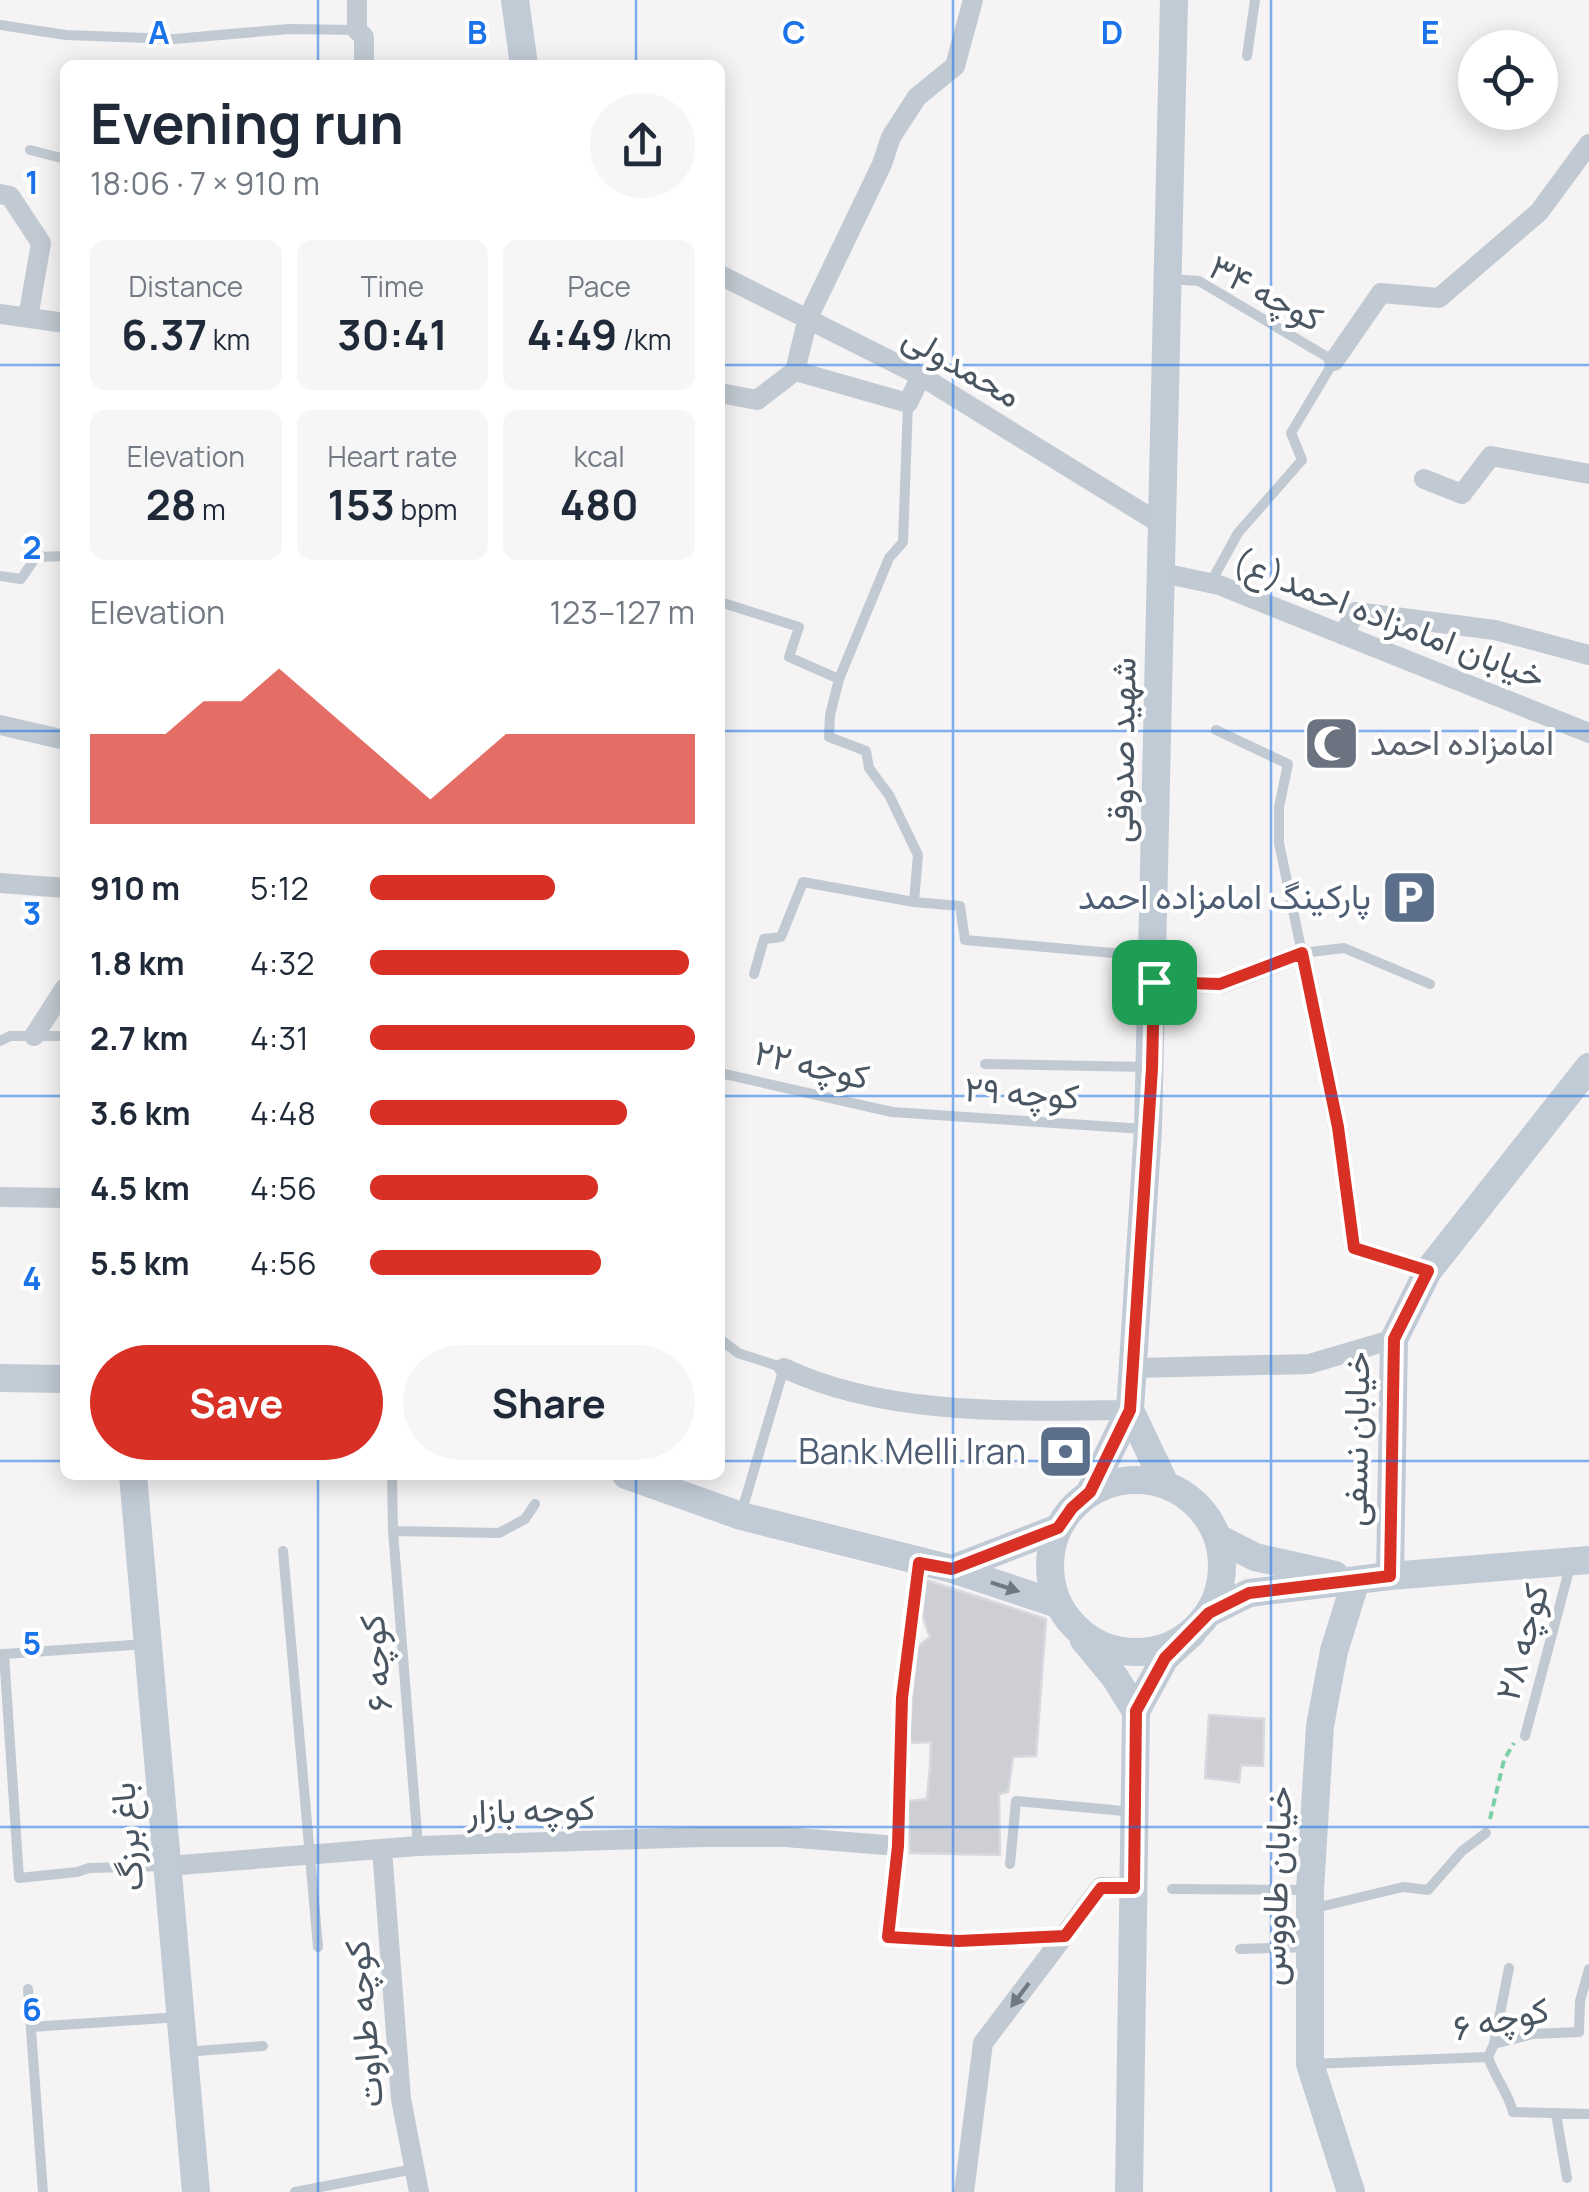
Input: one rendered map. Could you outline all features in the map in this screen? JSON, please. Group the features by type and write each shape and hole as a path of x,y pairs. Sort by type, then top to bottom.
{"street":[{"path":"357,0 356,30 364,37 364,60"},
{"path":"515,0 523,60"},
{"path":"725,394 757,400 795,371 808,318 891,138 916,96 955,66 973,0"},
{"name":"شهید صدوقی","path":"1090,1492 1130,1410 1152,1068 1174,0"},
{"path":"1334,361 1381,293 1439,298 1539,212 1589,144"},
{"path":"0,194 10,196 41,244 28,318"},
{"name":"محمدولی","path":"725,278 920,376 1164,526"},
{"path":"0,314 60,322"},
{"path":"795,371 908,403 920,376"},
{"path":"1424,479 1462,494 1491,456 1589,474"},
{"name":"خیابان امامزاده احمد(ع)","path":"1163,574 1210,583 1589,733"},
{"path":"1343,635 1356,612 1494,630 1589,654"},
{"path":"0,725 60,739"},
{"path":"0,883 60,888"},
{"path":"1154,970 1220,984 1302,953 1338,1127 1354,1248 1428,1271"},
{"path":"34,1036 60,996"},
{"name":"خیابان نسفی","path":"1390,1576 1394,1339 1428,1271 1589,1067"},
{"path":"0,1197 60,1198"},
{"path":"1135,1368 1309,1364 1394,1339"},
{"path":"784,1368 814,1382 930,1406 1001,1411 1130,1410 1165,1484"},
{"path":"0,1378 60,1379"},
{"path":"1129,2192 1136,1711 1165,1658 1201,1623 1220,1589 1223,1564 1218,1538 1206,1515 1188,1496 1165,1484 1140,1479 1114,1482 1090,1492 1058,1528 1050,1553 1050,1579 1066,1616 1114,1676 1136,1711"},
{"name":"باغ برزگ","path":"134,1480 196,2192"},
{"path":"640,1480 741,1516 952,1569 1066,1616 1094,1643 1119,1652 1145,1653 1170,1646 1249,1593 1390,1576 1580,1561"},
{"path":"952,1569 1058,1528"},
{"path":"1218,1538 1256,1557 1356,1580"},
{"name":"خیابان طاووس","path":"1351,2192 1310,2064 1310,1900 1320,1726 1334,1650 1356,1580"},
{"name":"کوچه بازار","path":"167,1866 418,1846 703,1837 898,1846"},
{"name":"کوچه طراوت","path":"382,1849 401,2099 420,2192"},
{"path":"964,2192 984,2043 1101,1888 1134,1888"}],"lane":[{"path":"1247,56 1254,0"},
{"path":"0,25 66,34 174,39 289,29 356,30"},
{"path":"30,150 60,157"},
{"name":"کوچه ۳۴","path":"1170,279 1199,281 1334,361"},
{"path":"1210,583 1238,533 1302,460 1291,433 1334,361"},
{"path":"908,403 903,542 888,558 838,680 829,737 866,751 869,768 890,795 918,855 914,902"},
{"path":"0,576 21,579 36,557 60,556"},
{"path":"725,604 799,627 789,657 838,680"},
{"path":"1216,730 1288,764 1279,807 1279,842 1302,953 1344,948 1430,984"},
{"path":"754,974 764,939 781,937 803,882 960,906 965,940 1154,970"},
{"path":"0,1040 10,1036 60,1036"},
{"path":"985,1064 1152,1068"},
{"name":"کوچه ۲۲","path":"725,1073 892,1112"},
{"name":"کوچه ۲۹","path":"892,1112 1148,1129"},
{"path":"725,1343 738,1353 784,1368 741,1516"},
{"name":"کوچه ۶","path":"392,1480 418,1846"},
{"path":"393,1531 500,1533 525,1518 535,1504"},
{"path":"284,1551 318,1948"},
{"name":"کوچه ۲۸","path":"1525,1736 1580,1561"},
{"path":"919,1563 902,1698 898,1846 888,1937 958,1941 1065,1936"},
{"path":"148,1644 2,1654 19,1878 89,1868 167,1866"},
{"path":"1010,1864 1016,1801 1135,1812"},
{"path":"1172,1889 1310,1900 1403,1887 1428,1890 1462,1850 1486,1833"},
{"path":"1240,1949 1310,1947"},
{"path":"1494,2044 1510,1968"},
{"name":"کوچه ۶","path":"1310,2064 1488,2057 1494,2044 1533,2034 1579,2032 1580,2000 1589,1969"},
{"path":"28,1989 43,2192"},
{"path":"31,2028 180,2018"},
{"path":"184,2052 263,2046"},
{"path":"1488,2057 1514,2112 1589,2114"},
{"path":"1556,2114 1566,2178"},
{"path":"295,2192 414,2169"}],"path":[{"path":"1486,1833 1504,1760 1515,1742 1525,1736"}],"building":[{"path":"926,1580 1046,1619 1036,1756 1013,1757 1008,1792 999,1794 1000,1855 910,1853 908,1801 927,1799 930,1766 931,1742 912,1743 909,1735 917,1647 930,1637 922,1615"},
{"path":"1209,1715 1264,1719 1263,1766 1241,1765 1239,1782 1205,1778"}],"place":[{"name":"امامزاده احمد","path":"1331,743"},
{"name":"پارکینگ امامزاده احمد","path":"1410,897"},
{"name":"Bank Melli Iran","path":"1065,1452"}],"route":[{"path":"1302,953 1338,1127 1354,1248 1428,1271 1394,1339 1390,1576 1249,1593 1209,1613 1165,1658 1136,1711 1134,1888 1101,1888 1065,1936 958,1941 888,1937 898,1846 902,1698 919,1563 952,1569 1058,1528 1090,1492 1130,1410 1154,982 1220,984 1302,953"}]}
